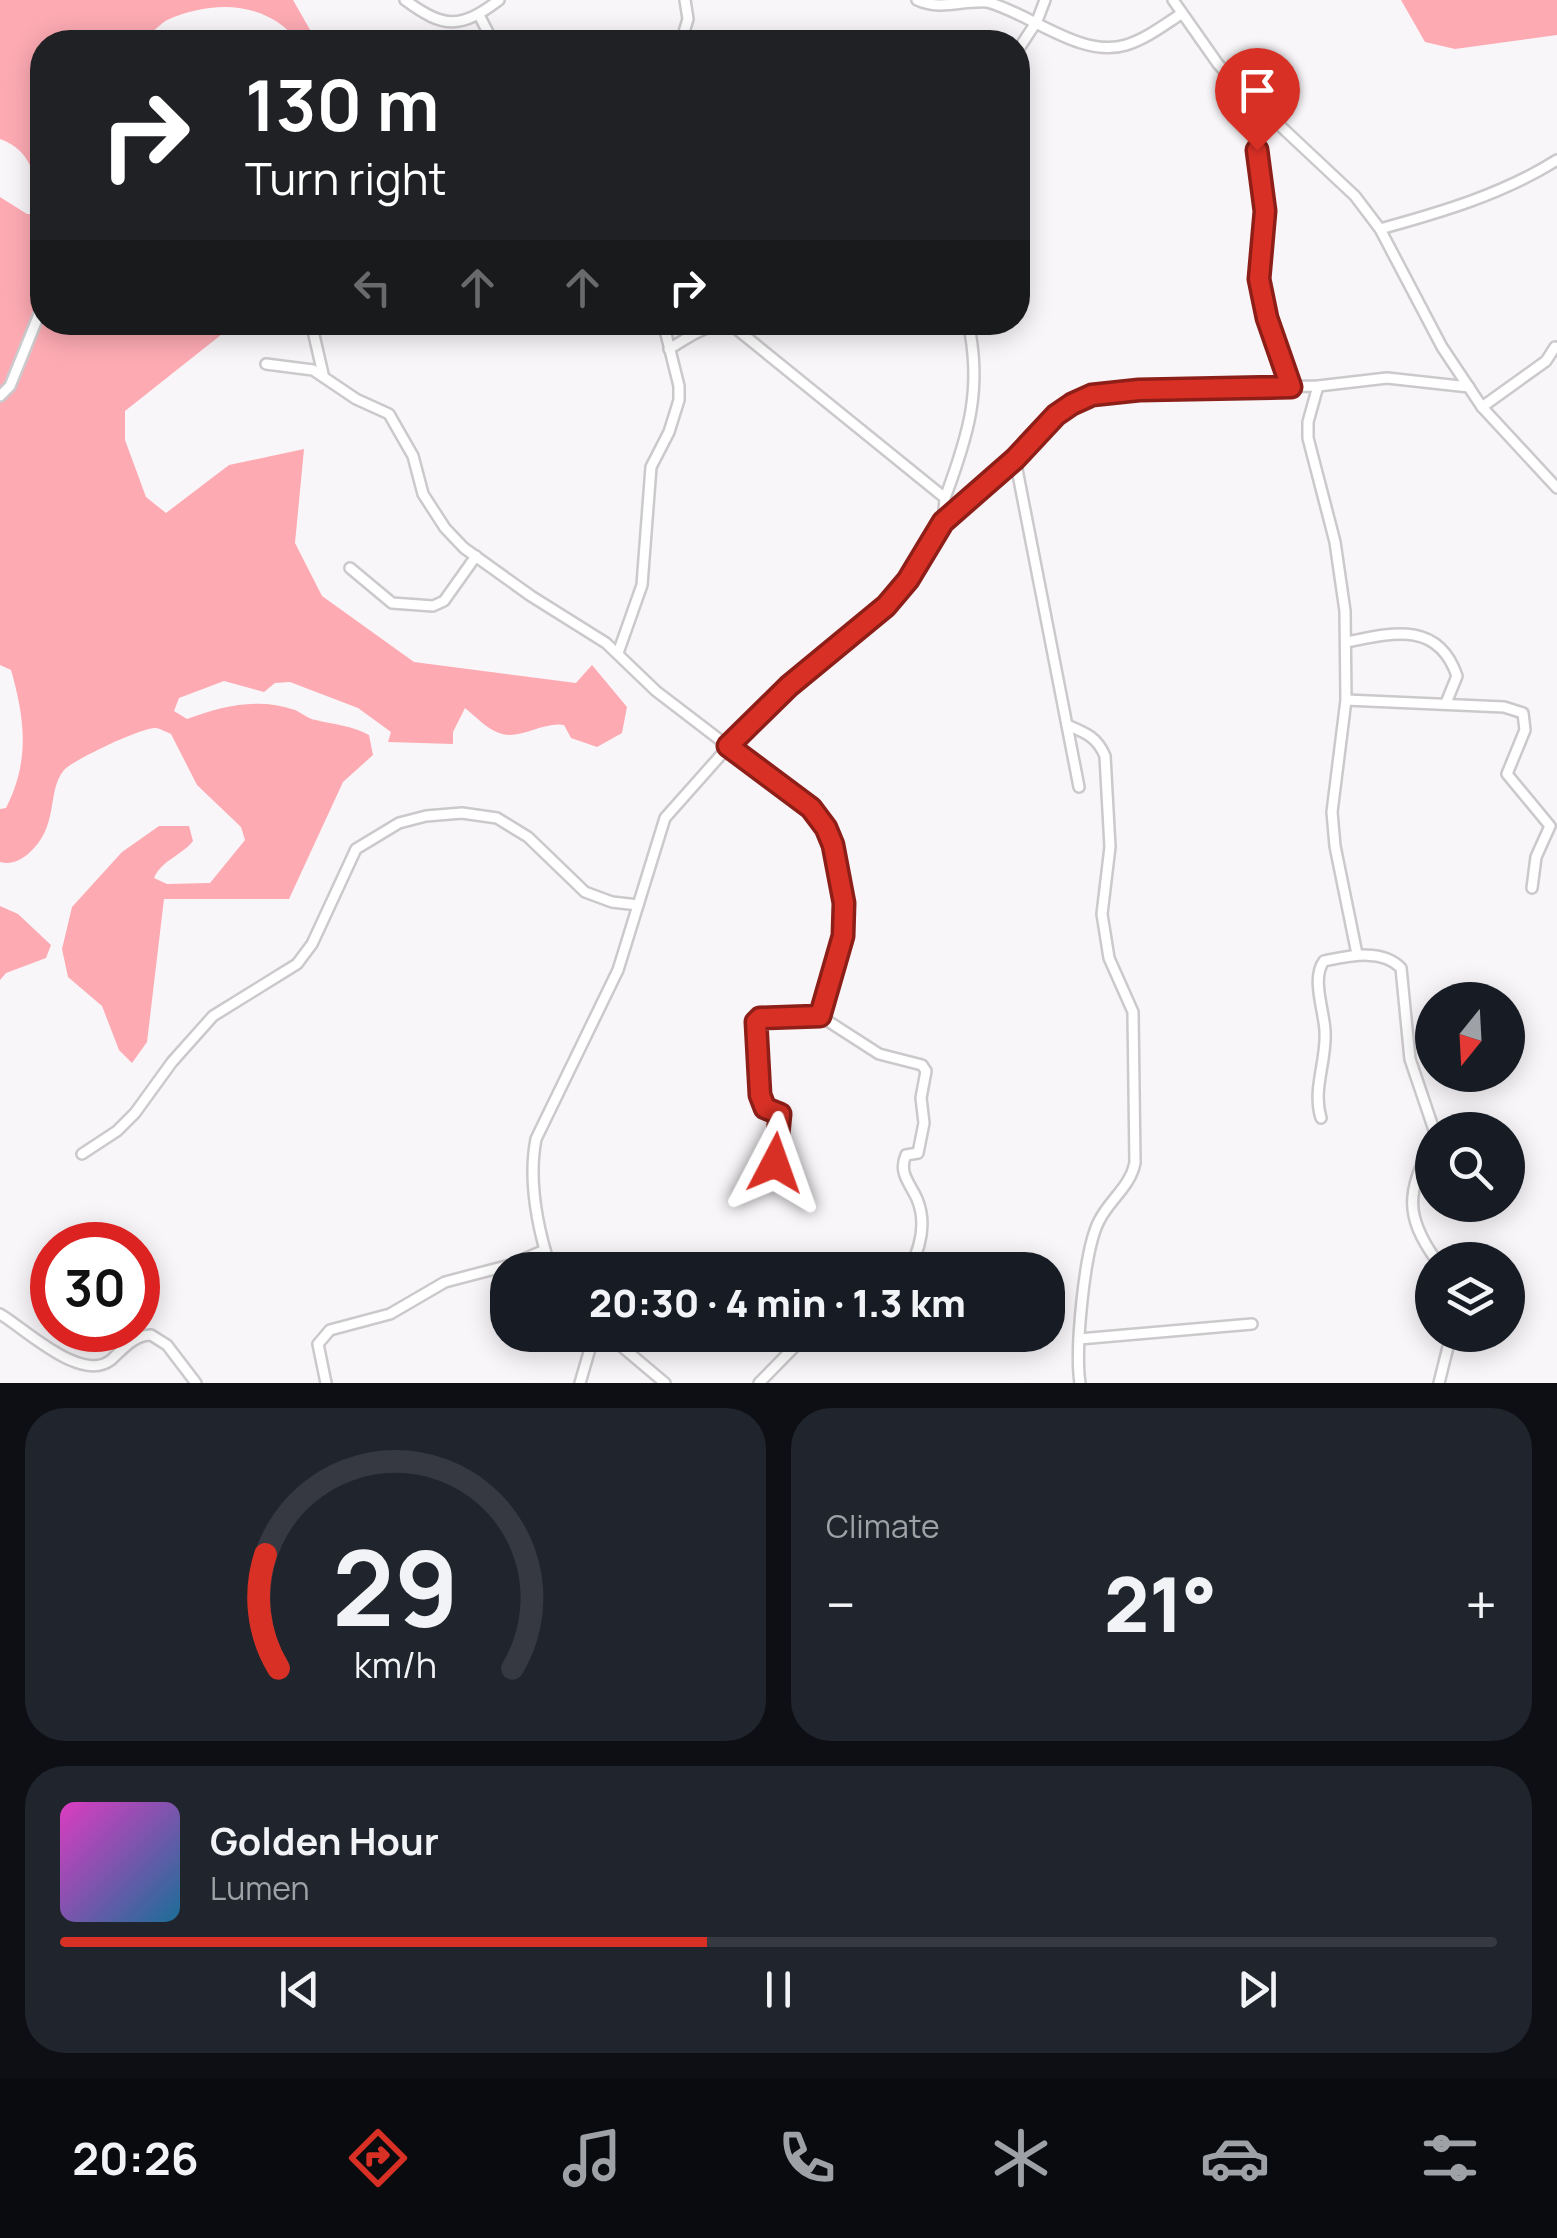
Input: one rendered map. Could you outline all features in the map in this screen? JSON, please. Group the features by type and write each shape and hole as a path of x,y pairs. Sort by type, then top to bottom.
{"street":[{"path":"405,0 427,16 445,22 472,20 499,0"},
{"path":"685,30 686,0"},
{"path":"917,0 936,5 986,2 1065,37 1107,48 1143,39 1181,14"},
{"path":"1030,32 1045,0"},
{"path":"1173,0 1218,64 1323,164 1380,229 1442,347 1482,407 1557,488"},
{"path":"479,15 486,30"},
{"path":"1262,110 1257,150 1265,211 1259,279 1267,318 1291,387"},
{"path":"1380,229 1442,212 1512,186 1557,160"},
{"path":"0,396 10,386 31,335"},
{"path":"314,335 323,374"},
{"path":"618,653 642,585 652,467 679,400 666,335"},
{"path":"669,349 693,335"},
{"path":"749,335 945,498"},
{"path":"943,522 945,498 976,384 971,335"},
{"path":"1482,407 1546,361 1555,347"},
{"path":"266,364 302,366 323,374 356,399 393,418 413,456 423,494 445,528 476,556 618,653 656,692 811,808 833,845 844,903 843,936 820,1016"},
{"path":"326,1383 318,1344 330,1330 390,1314 445,1282 510,1265 545,1250 533,1170 536,1139 618,970 665,818 728,746 789,686 886,606 908,580 943,522 1015,459 1056,415 1092,395 1139,390 1318,386 1387,378 1469,387"},
{"path":"1318,386 1308,422 1308,438 1342,578 1347,642 1346,700 1332,812 1357,954"},
{"path":"1015,459 1079,787"},
{"path":"350,568 392,603 433,606 444,602 476,556"},
{"path":"1347,642 1396,632 1420,635 1439,649 1454,668 1457,676 1446,703"},
{"path":"1346,700 1504,707 1523,713 1525,730 1507,774 1550,826 1536,857 1532,888"},
{"path":"1067,725 1092,736 1105,756 1109,872 1102,914 1110,958 1132,1012 1134,1040 1135,1162 1132,1176 1096,1226 1079,1339 1080,1383"},
{"path":"82,1154 117,1131 135,1113 172,1062 214,1016 296,964 312,944 356,849 399,823 462,813 497,818 528,836 585,892 612,902 638,905"},
{"path":"1321,1118 1316,1100 1326,1032 1318,972 1324,962 1357,954 1394,961 1402,968 1410,1059 1428,1112"},
{"path":"775,1163 780,1114 765,1108 760,1095 756,1022 760,1018 820,1016 879,1054 922,1064 926,1069 921,1098 924,1123 918,1150 903,1160 905,1178 922,1220 918,1252"},
{"path":"1415,1194 1415,1221"},
{"path":"0,1314 66,1360 94,1368 104,1366 142,1335 160,1338 196,1383"},
{"path":"1079,1339 1252,1324"},
{"path":"580,1383 589,1352"},
{"path":"628,1352 665,1383"},
{"path":"759,1383 789,1352"},
{"path":"1440,1383 1447,1352"}],"shaded area":[{"path":"0,0 293,0 310,30 288,30 255,11 220,7 184,13 155,30 30,30 30,166 19,150 0,139"},
{"path":"1401,0 1557,0 1557,35 1455,49 1425,42"},
{"path":"0,197 30,214 30,335 221,335 125,411 125,440 146,497 166,513 229,465 304,449 295,543 322,596 414,662 576,683 592,665 627,707 622,733 597,747 571,738 564,725 515,735 499,733 465,708 453,732 453,744 388,742 391,732 358,708 290,682 275,683 264,692 224,681 179,698 174,711 187,719 240,705 267,704 295,710 369,735 373,755 343,782 289,899 164,899 147,1042 132,1063 119,1050 102,1006 68,977 62,949 72,907 122,852 159,826 189,826 193,841 154,878 167,884 210,883 245,840 241,827 197,785 171,734 148,729 108,745 64,770 38,844 18,860 0,862 0,809 6,808 14,791 23,740 11,670 0,665"},
{"path":"0,906 18,914 51,945 46,958 6,973 0,980"}],"route":[{"path":"775,1163 780,1114 765,1108 760,1095 756,1022 774,1015 820,1016 843,936 844,903 833,845 818,815 728,746 789,686 886,606 908,580 943,522 1072,404 1092,395 1139,390 1291,387 1267,318 1259,279 1265,211 1257,150"}]}
